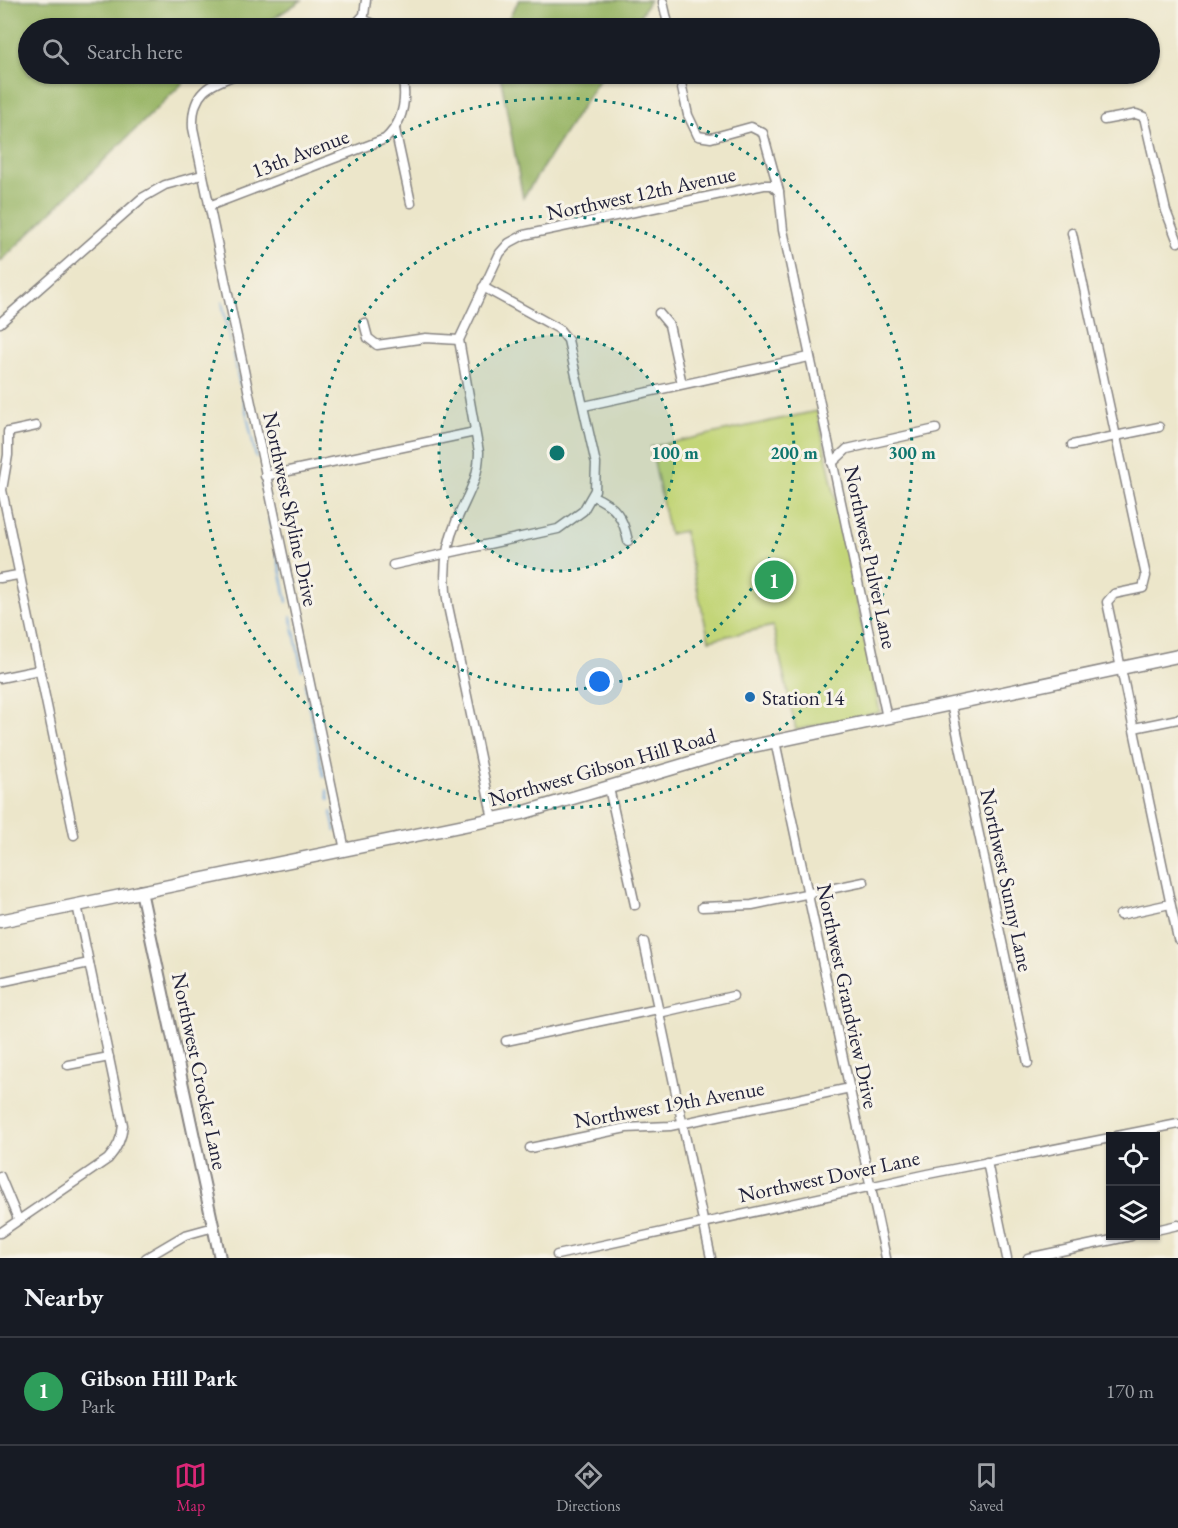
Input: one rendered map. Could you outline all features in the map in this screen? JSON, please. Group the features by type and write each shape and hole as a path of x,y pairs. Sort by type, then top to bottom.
{"main road":[{"name":"Northwest Gibson Hill Road","path":"0,921 493,819 609,788 702,759 775,741 1178,656"}],"street":[{"path":"362,18 366,0"},
{"path":"663,2 667,18"},
{"name":"Northwest Skyline Drive","path":"216,84 195,102 193,128 345,850"},
{"path":"403,84 405,100 396,127 411,203"},
{"name":"Northwest Pulver Lane","path":"681,84 688,115 698,136 711,138 751,127 763,133 779,192 783,230 809,357 887,718"},
{"path":"1104,120 1136,114 1144,117 1166,212 1178,242"},
{"name":"13th Avenue","path":"209,206 376,144 396,127"},
{"path":"0,323 142,198 165,185 202,175"},
{"name":"Northwest 12th Avenue","path":"483,287 502,250 509,243 524,236 764,185 772,185 779,192"},
{"path":"1072,233 1146,576 1143,588 1114,594 1107,602 1178,939"},
{"path":"393,566 448,553 565,526 584,512 593,496 596,464 571,347 563,333 483,287 459,340 479,452 478,476 454,525 448,553 445,573 448,606 493,819"},
{"path":"659,313 669,324 682,384"},
{"path":"364,323 368,338 377,345 391,345 426,338 459,340"},
{"path":"584,406 809,357"},
{"path":"36,426 8,432 8,455 1,483 18,575 74,834"},
{"path":"1072,445 1159,427"},
{"path":"832,463 847,449 936,429"},
{"path":"265,476 475,432"},
{"path":"593,496 607,502 618,512 628,541"},
{"path":"0,579 18,575"},
{"path":"0,678 39,670"},
{"name":"Northwest Sunny Lane","path":"951,704 1028,1063"},
{"path":"1134,728 1178,719"},
{"name":"Northwest Grandview Drive","path":"775,741 886,1258"},
{"path":"609,788 635,905"},
{"path":"702,907 752,905 864,882"},
{"name":"Northwest Crocker Lane","path":"141,891 220,1258"},
{"path":"1120,915 1170,904"},
{"path":"0,1233 103,1162 117,1147 123,1125 77,905"},
{"path":"644,942 711,1258"},
{"path":"0,982 89,963"},
{"path":"506,1041 733,996"},
{"path":"68,1065 109,1057"},
{"name":"Northwest 19th Avenue","path":"530,1148 626,1128 658,1128 850,1088"},
{"path":"1141,1132 1178,1124"},
{"name":"Northwest Dover Lane","path":"557,1255 704,1221 1106,1139"},
{"path":"987,1162 1007,1258"},
{"path":"0,1176 18,1219"},
{"path":"1160,1229 1178,1225"},
{"path":"146,1258 185,1235 213,1227"},
{"path":"1028,1258 1112,1240"},
{"path":"585,1248 587,1258"}],"green space":[{"path":"0,0 302,0 274,18 18,18 18,84 182,84 0,262"},
{"path":"519,0 650,0 638,18 509,18"},
{"path":"502,84 597,84 523,198"},
{"path":"817,411 880,712 796,730 773,626 709,640 684,531 669,534 651,447"}],"waterway":[{"path":"222,301 230,343"},
{"path":"233,354 240,385"},
{"path":"242,392 256,457"},
{"path":"262,483 266,507"},
{"path":"269,520 274,542"},
{"path":"277,554 287,602"},
{"path":"291,617 302,670"},
{"path":"305,684 324,777"},
{"path":"327,790 329,800"},
{"path":"331,812 335,831"}],"place":[{"name":"Gibson Hill Park","path":"774,580"},
{"name":"Station 14","path":"750,697"}]}
